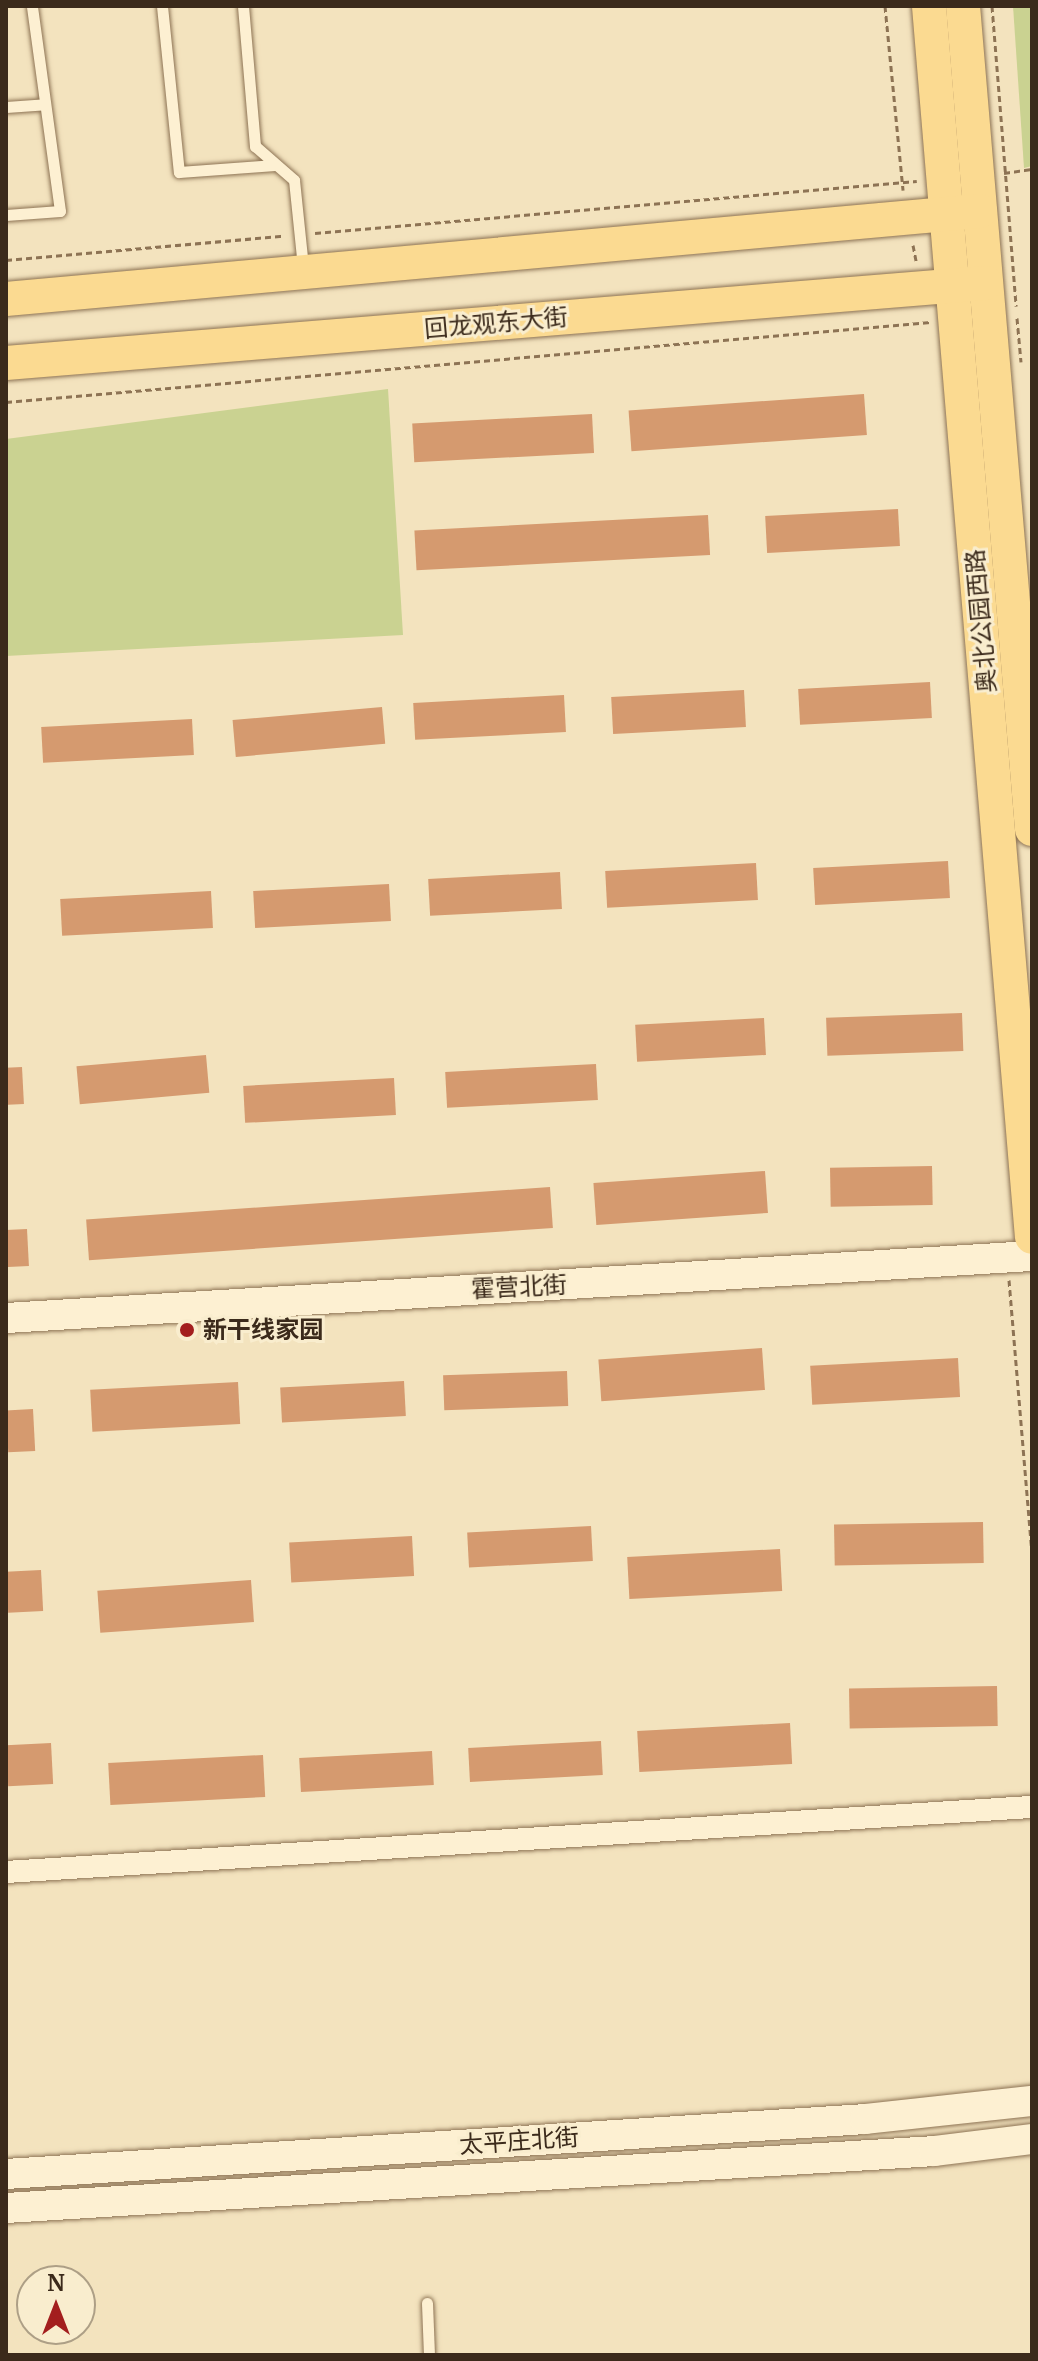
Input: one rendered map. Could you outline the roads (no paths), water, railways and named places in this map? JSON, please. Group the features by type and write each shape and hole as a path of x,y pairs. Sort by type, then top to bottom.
{"main road":[{"name":"奥北公园西路","path":"929,6 947,214 937,287 1032,1237"},
{"name":"奥北公园西路","path":"963,6 1032,829"},
{"path":"6,299 980,211"},
{"name":"回龙观东大街","path":"6,363 986,283"},
{"name":"霍营北街","path":"6,1318 1032,1256"},
{"name":"太平庄北街","path":"6,2174 865,2119 1032,2101"},
{"name":"太平庄北街","path":"6,2208 921,2152 1032,2139"}],"street":[{"path":"6,1872 1032,1807"}],"lane":[{"path":"6,215 60,211 32,6"},
{"path":"162,6 179,172 275,165"},
{"path":"243,6 255,146 294,180 304,272"},
{"path":"6,107 45,104"},
{"path":"427,2303 429,2355"}],"place":[{"name":"新干线家园","path":"187,1330"}]}
